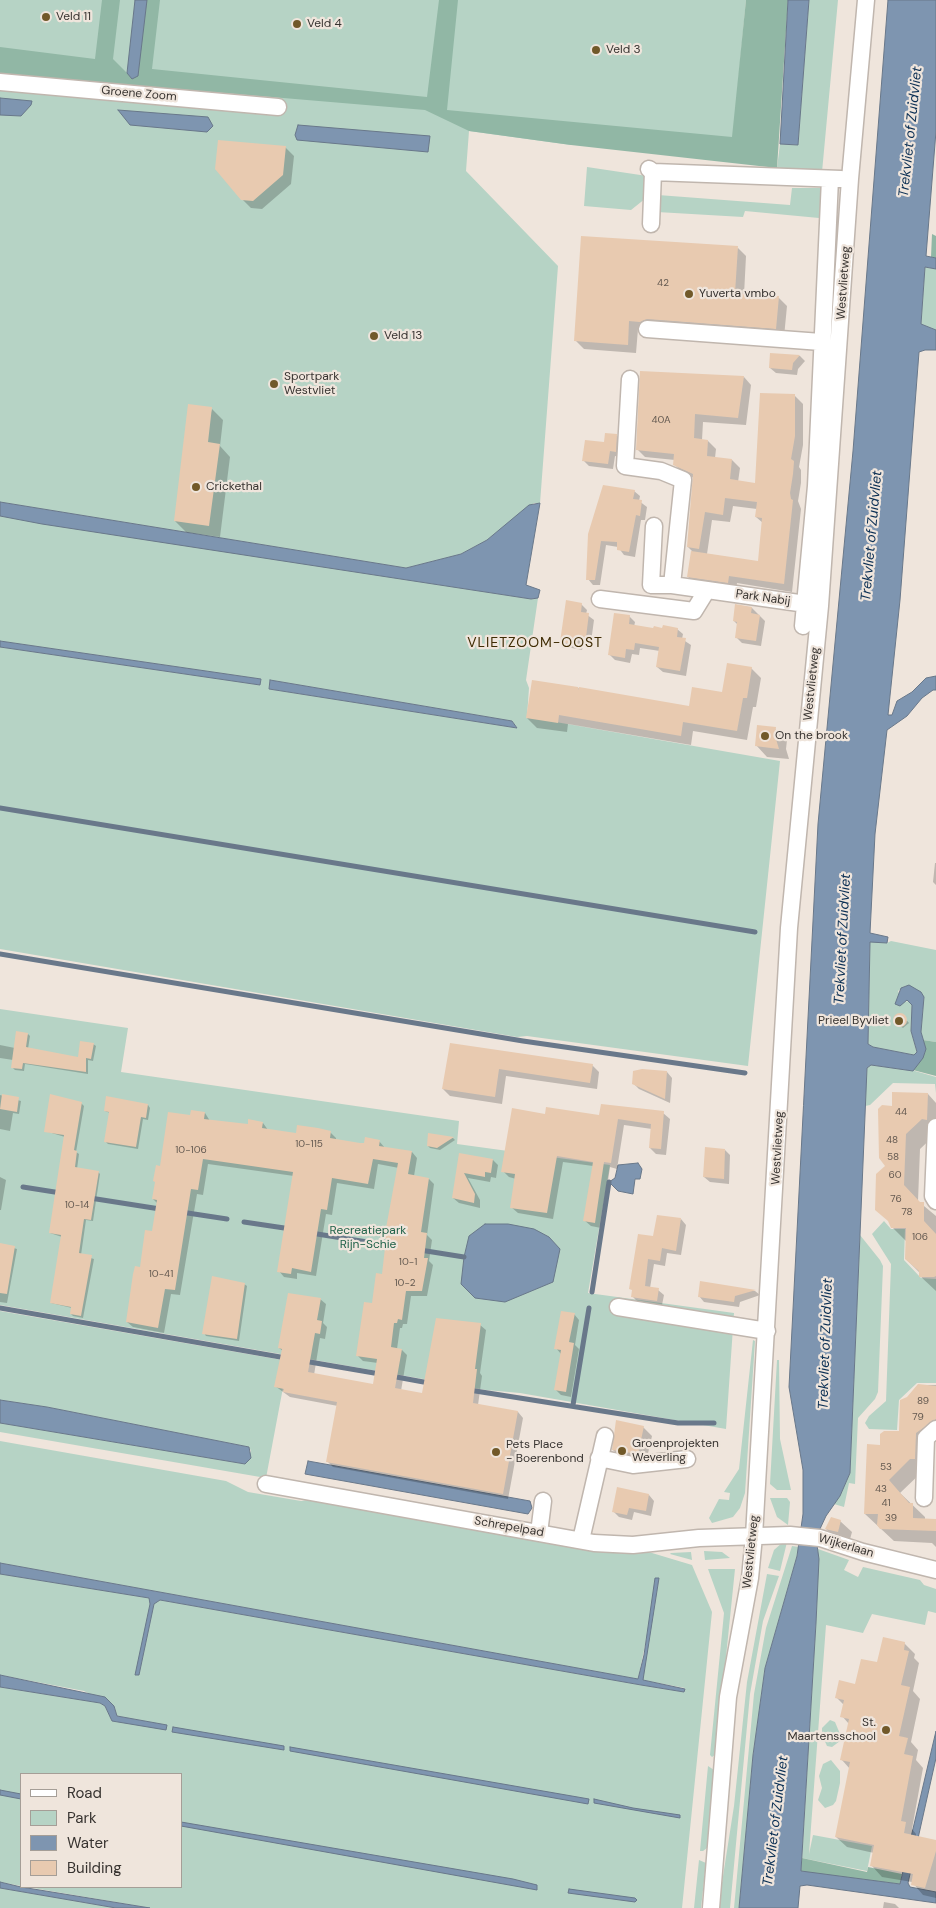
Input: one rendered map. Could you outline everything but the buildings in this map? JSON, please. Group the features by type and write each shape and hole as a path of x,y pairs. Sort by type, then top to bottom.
{"street":[{"name":"Westvlietweg","path":"711,1908 728,1696 750,1578 754,1536 789,928 812,605 816,486 829,386 866,0"},
{"name":"Groene Zoom","path":"0,82 278,107"},
{"path":"650,224 651,171 850,179"},
{"name":"Westvlietweg","path":"829,386 821,342 830,179"},
{"path":"647,328 821,342"},
{"path":"630,379 624,466 661,471 683,480 672,585"},
{"path":"649,605 654,526"},
{"name":"Park Nabij","path":"651,585 672,585 812,605"},
{"path":"600,598 694,611 707,590"},
{"name":"Westvlietweg","path":"803,626 812,605"},
{"path":"936,1127 933,1196 936,1201"},
{"path":"618,1307 767,1331"},
{"path":"924,1498 926,1438 936,1429"},
{"path":"581,1540 605,1436"},
{"path":"599,1458 633,1465 687,1459"},
{"name":"Schrepelpad","path":"266,1484 581,1540 633,1545 699,1538 754,1536"},
{"path":"539,1533 543,1501"},
{"name":"Wijkerlaan","path":"754,1536 820,1538 863,1552 936,1570"}],"green space":[{"name":"Sportpark Westvliet","path":"0,0 746,0 733,137 571,145 469,131 466,171 558,266 540,503 534,503 487,540 461,554 406,568 0,502"},
{"path":"102,0 120,0 113,59 133,79 146,0 160,0 152,69 427,97 439,0 458,0 447,110 732,137 746,0 788,0 777,168 571,145 469,131 425,110 0,74 0,47 95,59"},
{"path":"809,0 838,0 822,172 777,168 780,144 798,145"},
{"path":"587,167 647,176 646,198 631,210 584,206"},
{"path":"792,188 822,188 819,218 745,211 743,217 657,212 658,195 790,205"},
{"path":"932,234 936,236 936,258 931,257"},
{"path":"925,267 936,269 936,330 921,324"},
{"path":"0,516 531,599 538,598 526,680 529,688 527,717 780,761 748,1066 527,1036 517,1037 0,949 0,647 260,685 261,679 0,641","holes":["270,680 512,721 517,728 269,689"]},
{"path":"874,940 887,943 891,941 936,950 936,1042 923,1040 921,1032 924,997 905,986 898,991 903,1002 910,1001 912,1005 911,1031 917,1053 914,1055 873,1047 868,1044 870,942"},
{"name":"Recreatiepark Rijn-Schie","path":"0,1009 128,1028 121,1072 459,1121 457,1144 610,1165 588,1293 734,1313 726,1429 520,1393 486,1390 0,1305"},
{"path":"923,1040 936,1042 936,1076 913,1070 925,1052"},
{"path":"871,1065 915,1071 936,1077 936,1093 935,1084 893,1083 870,1105 865,1106 867,1068"},
{"path":"884,1221 891,1229 905,1229 904,1260 921,1278 936,1279 936,1383 917,1383 899,1400 897,1430 869,1429 865,1423 869,1416 886,1401 891,1264 872,1234"},
{"path":"860,1235 883,1266 878,1392 875,1399 858,1418 855,1484 849,1483 844,1507 834,1504 840,1496 850,1473"},
{"path":"0,1311 288,1361 266,1478 0,1432 0,1423 245,1464 251,1451 249,1447 47,1407 0,1400"},
{"path":"753,1340 755,1341 745,1493 740,1508 733,1517 712,1523 709,1518 719,1499 729,1500 730,1493 724,1492 739,1469"},
{"path":"777,1360 779,1360 780,1439 791,1490 777,1490 770,1484"},
{"path":"0,1441 226,1481 248,1492 301,1501 315,1499 642,1550 692,1565 712,1612 682,1908 150,1908 33,1888 182,1888 182,1773 20,1773 20,1886 0,1882 0,1687 100,1703 105,1706 112,1721 166,1725 117,1716 114,1706 84,1691 0,1675 0,1574 149,1598 150,1604 139,1675 154,1603 160,1600 641,1685 684,1692 685,1688 642,1680 659,1578 638,1679 0,1563"},
{"path":"770,1498 787,1498 790,1502 788,1525 777,1517"},
{"path":"783,1542 787,1542 780,1571 768,1568 774,1550"},
{"path":"792,1546 799,1547 765,1668 753,1755 739,1908 734,1908 754,1694 766,1628"},
{"path":"818,1549 849,1560 844,1570 858,1577 863,1567 920,1580 924,1585 936,1589 936,1613 928,1611 925,1625 872,1614 863,1633 826,1625 809,1854 813,1835 872,1846 867,1871 802,1858 816,1623"},
{"path":"704,1551 722,1552 730,1558 705,1560"},
{"path":"691,1552 692,1560 670,1554 671,1553"},
{"path":"708,1569 735,1569 716,1754 712,1757 710,1755 724,1613"},
{"path":"767,1574 779,1576 763,1621 750,1694 730,1908 718,1908 734,1806 747,1682"},
{"path":"830,1720 835,1722 840,1734 840,1741 832,1747 827,1746 822,1735 822,1728"},
{"path":"831,1760 840,1771 840,1783 836,1801 833,1805 825,1808 818,1800 822,1788 819,1776 823,1764"},
{"path":"708,1766 714,1770 707,1848 700,1851"},
{"path":"802,1858 867,1872 868,1867 902,1874 900,1884 808,1873 801,1871"},
{"path":"699,1860 706,1863 701,1908 694,1908"},
{"path":"0,1888 116,1908 0,1908"}],"water":[{"path":"135,0 147,0 138,76 132,79 127,73"},
{"path":"788,0 809,0 798,145 780,144"},
{"name":"Trekvliet of Zuidvliet","path":"888,0 936,0 936,131 926,256 936,258 936,269 925,267 921,324 936,330 936,350 919,352 900,600 888,715 892,715 897,701 912,692 926,678 936,676 936,690 922,698 907,716 887,730 875,834 870,933 888,937 887,943 870,942 868,1044 873,1047 914,1055 917,1052 911,1031 912,1005 907,1000 900,1006 895,1004 901,988 909,985 921,992 924,997 921,1032 926,1049 923,1058 913,1071 871,1065 867,1068 850,1473 840,1496 826,1516 819,1531 817,1545 819,1559 816,1623 801,1871 900,1884 936,1731 936,1758 908,1883 910,1887 936,1892 936,1903 807,1885 800,1886 798,1908 739,1908 753,1755 765,1668 797,1556 803,1514 803,1470 789,1387 818,824 853,451"},
{"path":"0,98 32,101 31,105 21,116 0,115"},
{"path":"118,110 208,117 213,126 207,132 130,125"},
{"path":"298,125 430,136 428,152 297,140 295,135"},
{"path":"0,502 406,568 461,554 487,540 529,505 540,503 526,585 540,590 538,598 531,599 42,524 0,516"},
{"path":"0,641 261,679 260,685 0,647"},
{"path":"270,680 512,721 517,728 269,689"},
{"path":"638,1163 642,1169 640,1179 635,1179 633,1194 618,1191 609,1182 615,1178 618,1165"},
{"path":"485,1224 508,1224 534,1229 549,1237 560,1249 553,1282 505,1302 475,1298 461,1284 464,1257 469,1236"},
{"path":"0,1400 47,1407 249,1447 251,1458 245,1464 0,1423"},
{"path":"308,1461 530,1501 532,1508 528,1514 305,1474"},
{"path":"0,1563 638,1679 644,1655 655,1578 659,1578 643,1680 685,1689 684,1692 641,1685 160,1600 154,1604 139,1675 135,1675 150,1604 149,1598 0,1574"},
{"path":"0,1675 105,1697 114,1706 117,1716 167,1725 166,1730 112,1721 105,1706 100,1703 0,1687"},
{"path":"173,1727 284,1746 284,1750 172,1732"},
{"path":"290,1747 589,1799 588,1804 290,1751"},
{"path":"0,1790 20,1794 20,1799 0,1795"},
{"path":"594,1799 633,1808 680,1815 680,1818 594,1803"},
{"path":"182,1822 513,1879 537,1885 537,1890 182,1826"},
{"path":"0,1882 20,1888 150,1908 116,1908 0,1888"},
{"path":"569,1889 635,1898 637,1900 635,1902 568,1893"}],"waterway":[{"path":"0,808 755,932"},
{"path":"0,954 523,1041 745,1073"},
{"path":"592,1292 609,1182"},
{"path":"23,1187 61,1193"},
{"path":"90,1198 160,1209"},
{"path":"181,1212 227,1219"},
{"path":"244,1222 291,1229"},
{"path":"311,1233 392,1246"},
{"path":"420,1250 464,1257"},
{"path":"0,1308 286,1358"},
{"path":"573,1405 589,1308"},
{"path":"304,1361 380,1374"},
{"path":"391,1376 429,1383"},
{"path":"469,1390 678,1423 714,1423"}],"place":[{"name":"Veld 11","path":"46,17"},
{"name":"Veld 4","path":"297,24"},
{"name":"Veld 3","path":"596,50"},
{"name":"Yuverta vmbo","path":"689,294"},
{"name":"Veld 13","path":"374,336"},
{"name":"Sportpark Westvliet","path":"274,384"},
{"name":"Crickethal","path":"196,487"},
{"name":"On the brook","path":"765,736"},
{"name":"Prieel Byvliet","path":"899,1021"},
{"name":"Groenprojekten Weverling","path":"622,1451"},
{"name":"Pets Place - Boerenbond","path":"496,1452"},
{"name":"St. Maartensschool","path":"886,1730"}],"district":[{"name":"VLIETZOOM-OOST","path":"535,643"}]}
